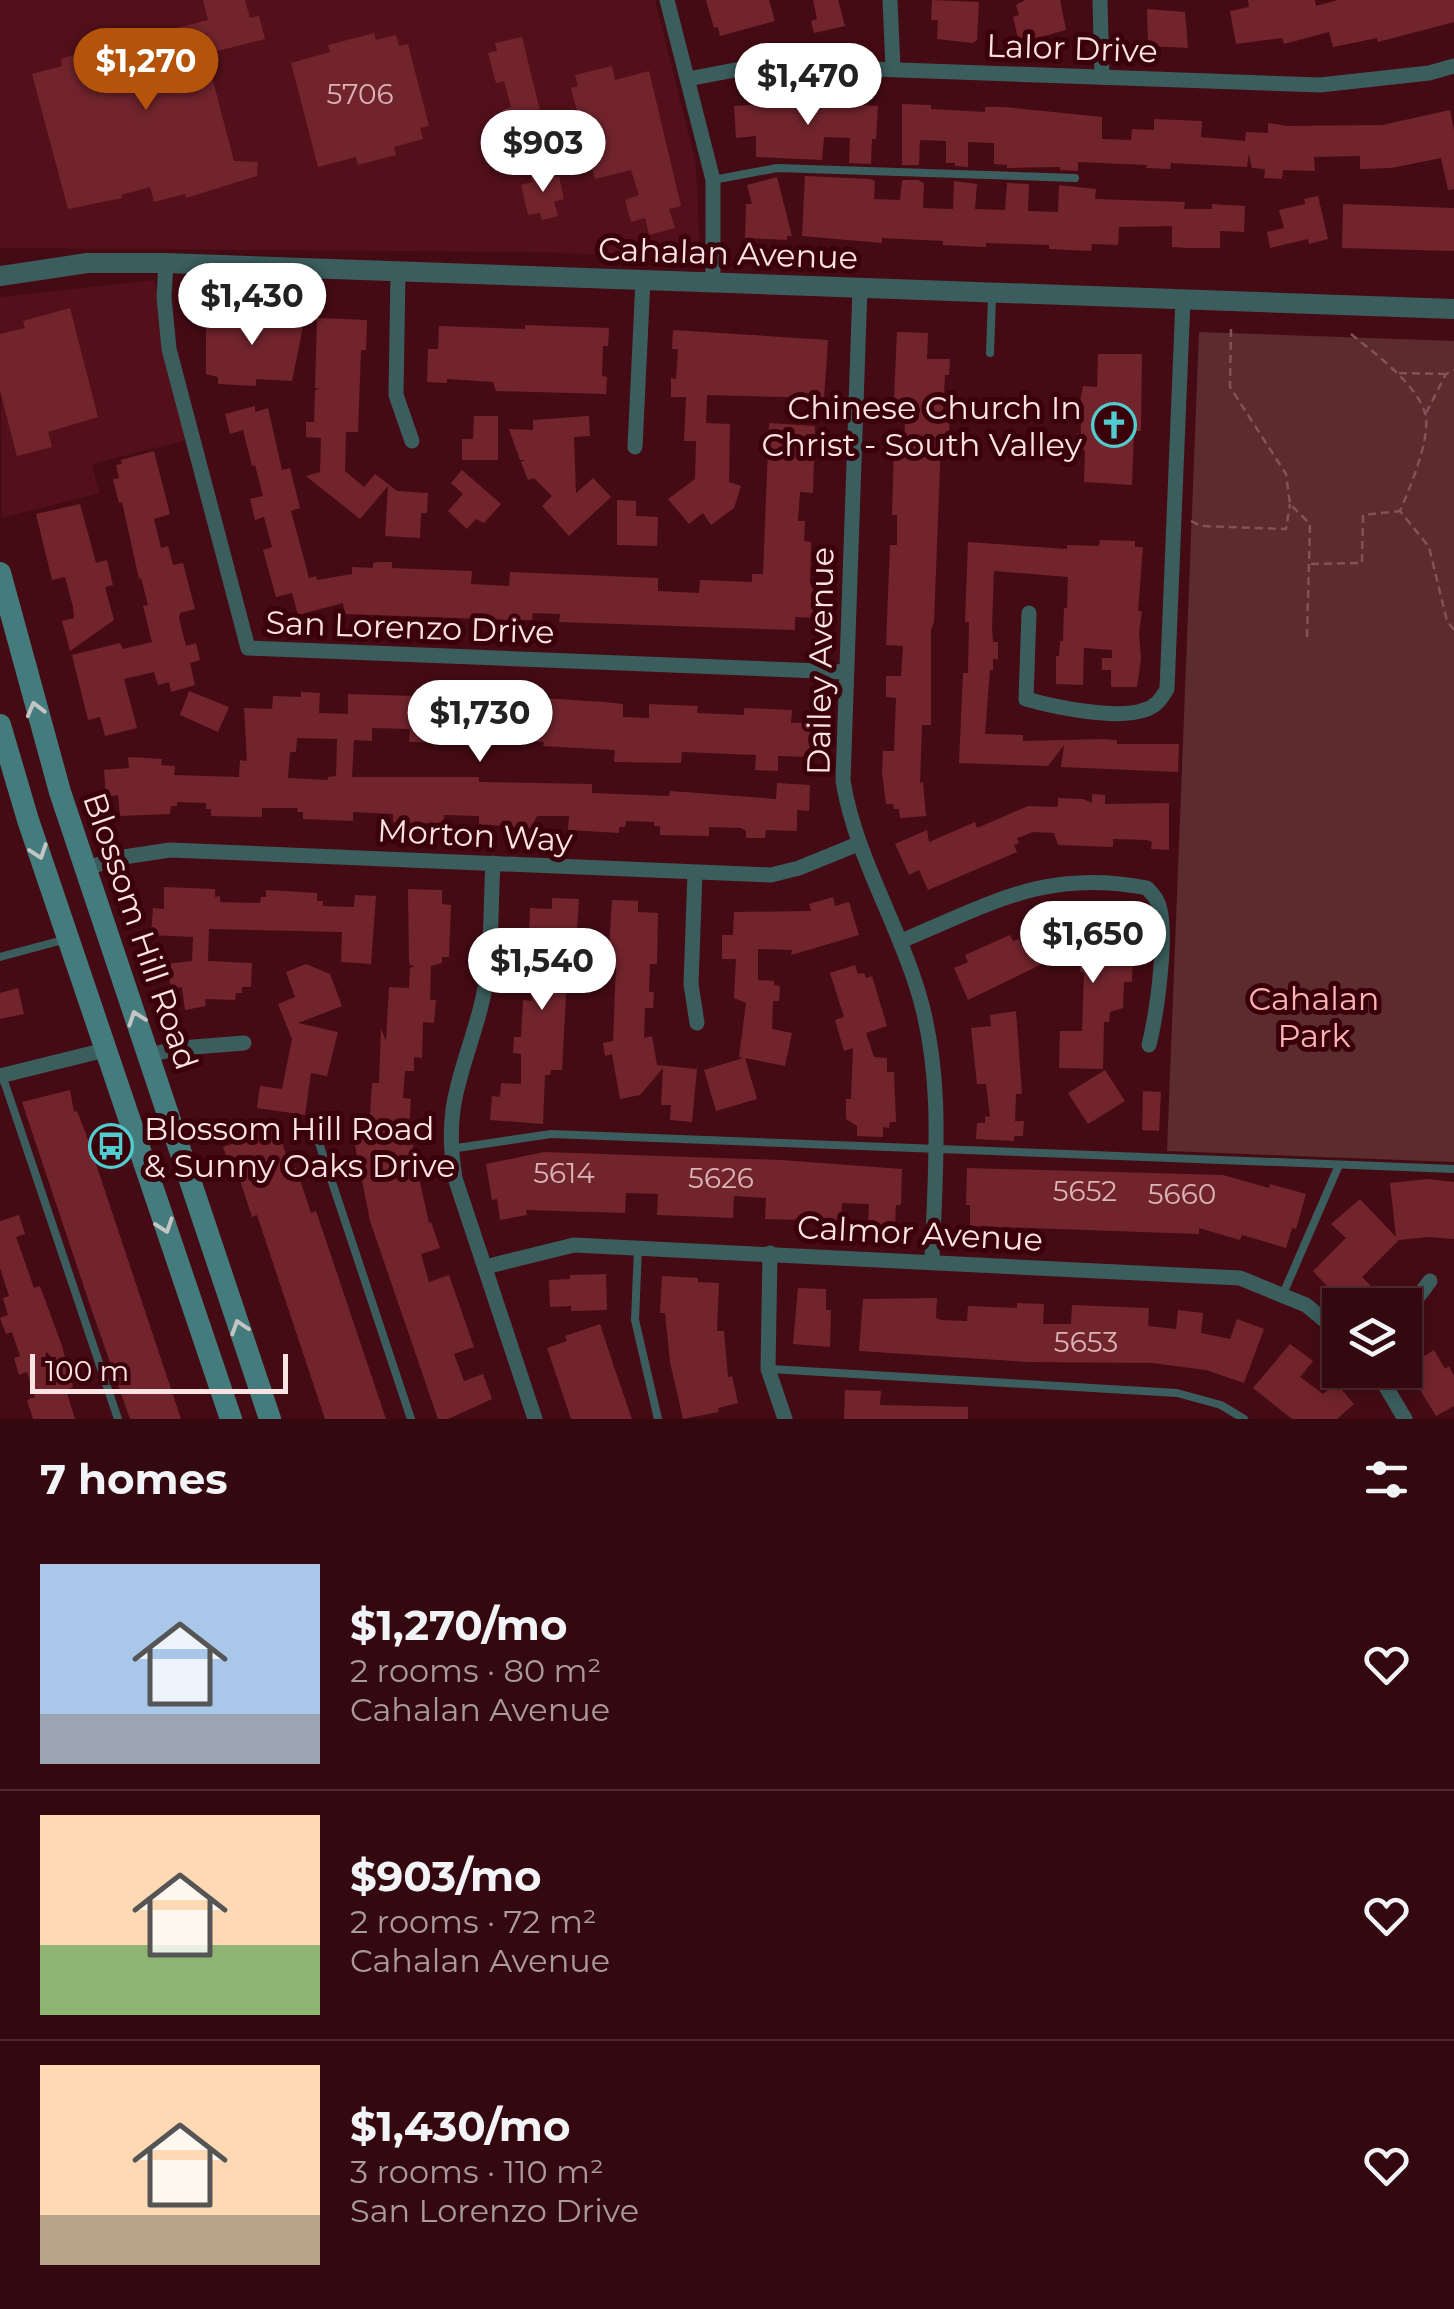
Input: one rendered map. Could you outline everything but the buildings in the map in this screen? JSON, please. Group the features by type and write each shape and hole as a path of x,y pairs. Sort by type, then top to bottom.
{"main road":[{"name":"Blossom Hill Road","path":"0,573 41,730 85,868 270,1419"},
{"path":"0,725 7,778 68,938 231,1419"}],"street":[{"path":"668,0 713,180 713,282"},
{"path":"890,0 893,68"},
{"path":"1100,0 1102,77"},
{"name":"Lalor Drive","path":"688,79 762,65 1320,85 1429,73 1454,66"},
{"name":"Cahalan Avenue","path":"0,276 87,263 166,262 1454,309"},
{"name":"San Lorenzo Drive","path":"166,262 164,297 169,349 248,648 846,672"},
{"path":"398,271 396,395 412,441"},
{"path":"635,448 643,280"},
{"name":"Dailey Avenue","path":"860,288 842,781 858,844 901,941 930,1040 936,1095 932,1261"},
{"path":"1029,613 1026,699 1060,709 1131,712 1158,703 1167,689 1183,299"},
{"name":"Morton Way","path":"85,868 117,858 170,850 771,874 799,868 858,844"},
{"path":"493,863 489,960 480,1010 462,1060 452,1105 450,1150 454,1178 535,1419"},
{"path":"696,872 691,984 698,1023"},
{"path":"901,941 1020,891 1063,882 1147,888 1158,902 1161,923 1158,1010 1148,1045"},
{"path":"148,1055 244,1043"},
{"path":"1,1075 106,1050"},
{"name":"Calmor Avenue","path":"485,1266 574,1245 1240,1278 1306,1304 1322,1318"},
{"path":"770,1253 768,1369 785,1419"},
{"path":"1422,1292 1430,1281"},
{"path":"1387,1388 1405,1419"}],"lane":[{"path":"713,180 778,168 1075,178"},
{"path":"990,353 992,292"},
{"path":"0,957 68,938"},
{"path":"1,1075 118,1419"},
{"path":"316,1134 411,1419"},
{"path":"450,1150 551,1134 1454,1170"},
{"path":"1282,1294 1338,1165"},
{"path":"638,1248 635,1320 658,1419"},
{"path":"768,1369 1177,1393 1221,1405 1244,1419"}],"path":[{"path":"1190,521 1201,526 1286,529 1290,504 1286,474 1230,387 1231,330"},
{"path":"1351,334 1399,373 1425,414"},
{"path":"1399,373 1446,374 1454,370"},
{"path":"1400,511 1423,440 1425,414 1446,374"},
{"path":"1290,504 1310,524 1308,637"},
{"path":"1310,564 1362,563 1364,515 1400,511"},
{"path":"1400,511 1429,548 1447,621 1454,630"}],"shaded area":[{"path":"0,0 655,0 696,165 700,258 533,252 0,248"},
{"path":"154,280 194,438 92,464 99,493 2,518 0,297"}],"green space":[{"name":"Cahalan Park","path":"1199,332 1454,341 1454,1162 1167,1151"}],"place":[{"name":"Chinese Church In Christ - South Valley","path":"1114,425"},
{"name":"Blossom Hill Road & Sunny Oaks Drive","path":"111,1146"}]}
